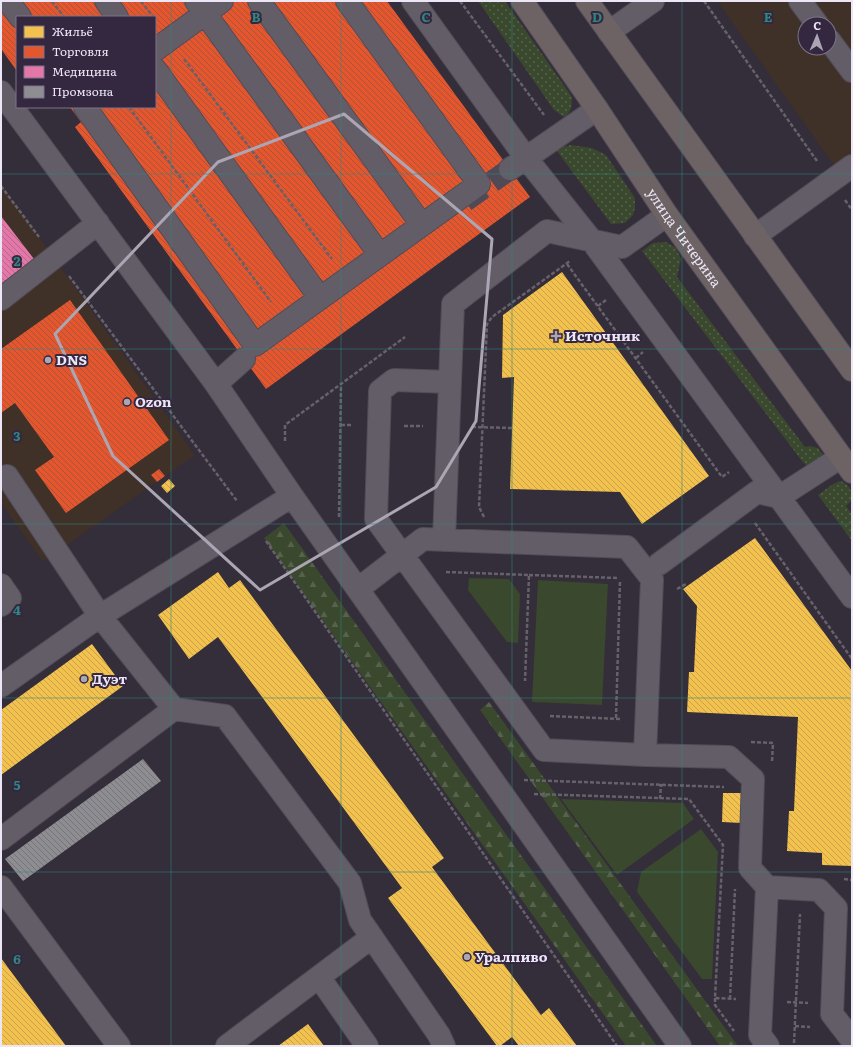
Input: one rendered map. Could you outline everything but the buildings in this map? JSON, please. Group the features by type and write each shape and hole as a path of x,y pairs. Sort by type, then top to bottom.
{"main road":[{"name":"улица Чичерина","path":"522,1 597,109 667,215 847,464"},
{"path":"586,1 852,370"}],"street":[{"path":"8,1 19,16"},
{"path":"106,1 117,16"},
{"path":"162,45 200,8 222,1"},
{"path":"259,1 422,225"},
{"path":"86,108 255,345 479,184 347,1"},
{"path":"413,1 518,163 592,241 852,597"},
{"path":"609,32 653,1"},
{"path":"800,1 811,16"},
{"path":"200,8 380,255"},
{"path":"837,51 852,71"},
{"path":"156,70 320,298"},
{"path":"1,92 216,384 292,496 680,1046"},
{"path":"518,163 597,109"},
{"path":"756,236 852,166"},
{"path":"444,540 453,304 548,231 622,248 667,215"},
{"path":"1,299 98,223"},
{"path":"216,384 244,359"},
{"path":"450,382 394,380 380,391 376,519 544,750 729,757 753,780 750,868 767,887 760,1035 768,1046"},
{"path":"659,564 757,492 779,497 847,464"},
{"path":"7,476 100,616 174,709 225,716 350,883 360,920 436,1042"},
{"path":"1,686 100,616 292,496"},
{"path":"358,588 423,539 626,547 652,579 645,755"},
{"path":"1,585 10,598 1,605"},
{"path":"1,839 174,709"},
{"path":"1,887 119,1046"},
{"path":"767,887 819,890 836,908 832,1014 852,1040"},
{"path":"227,1046 372,937"},
{"path":"319,977 367,1046"}],"path":[{"path":"52,1 63,16"},
{"path":"141,1 152,16"},
{"path":"704,1 852,210"},
{"path":"162,45 347,279"},
{"path":"131,108 286,323"},
{"path":"1,186 252,521 618,1046"},
{"path":"488,521 479,507 487,324 492,317 572,260"},
{"path":"567,264 742,504 852,659"},
{"path":"598,306 603,302"},
{"path":"636,358 641,354"},
{"path":"338,519 341,384"},
{"path":"722,477 733,470"},
{"path":"659,564 677,589 686,584"},
{"path":"421,582 434,571 620,578 616,718"},
{"path":"524,682 529,575"},
{"path":"546,716 628,719"},
{"path":"524,780 729,787"},
{"path":"730,999 736,882"},
{"path":"794,1046 800,913"},
{"path":"715,998 715,1005 737,1034"}],"highlighted area":[{"path":"344,114 492,239 476,421 436,487 260,590 113,456 55,334 218,162"}],"shaded area":[{"path":"717,1 852,1 852,157 836,168"},
{"path":"1,184 195,455 43,562 1,503"}],"green space":[{"path":"478,1 505,1 572,97 571,108 567,115 564,117 554,110"},
{"path":"571,145 592,148 606,155 635,198 633,215 625,223 611,224 557,151 563,147"},
{"path":"666,242 676,248 681,259 677,277 805,447 810,446 818,448 822,454 819,460 810,469 802,461 642,251 653,243"},
{"path":"840,481 850,488 852,494 852,500 846,506 852,514 852,541 818,495 833,484"},
{"path":"284,523 657,1046 626,1046 264,538"},
{"path":"469,578 509,579 520,594 518,643 507,642 468,590"},
{"path":"538,580 608,584 602,705 532,702"},
{"path":"489,702 738,1046 720,1046 480,710"},
{"path":"561,799 683,803 694,819 617,875"},
{"path":"701,829 718,852 712,979 702,979 637,892 641,872"}],"tunnel":[{"path":"465,201 510,169"}],"place":[{"name":"Источник","path":"556,336"},
{"name":"DNS","path":"48,360"},
{"name":"Ozon","path":"127,402"},
{"name":"Дуэт","path":"84,679"},
{"name":"Уралпиво","path":"467,957"}]}
